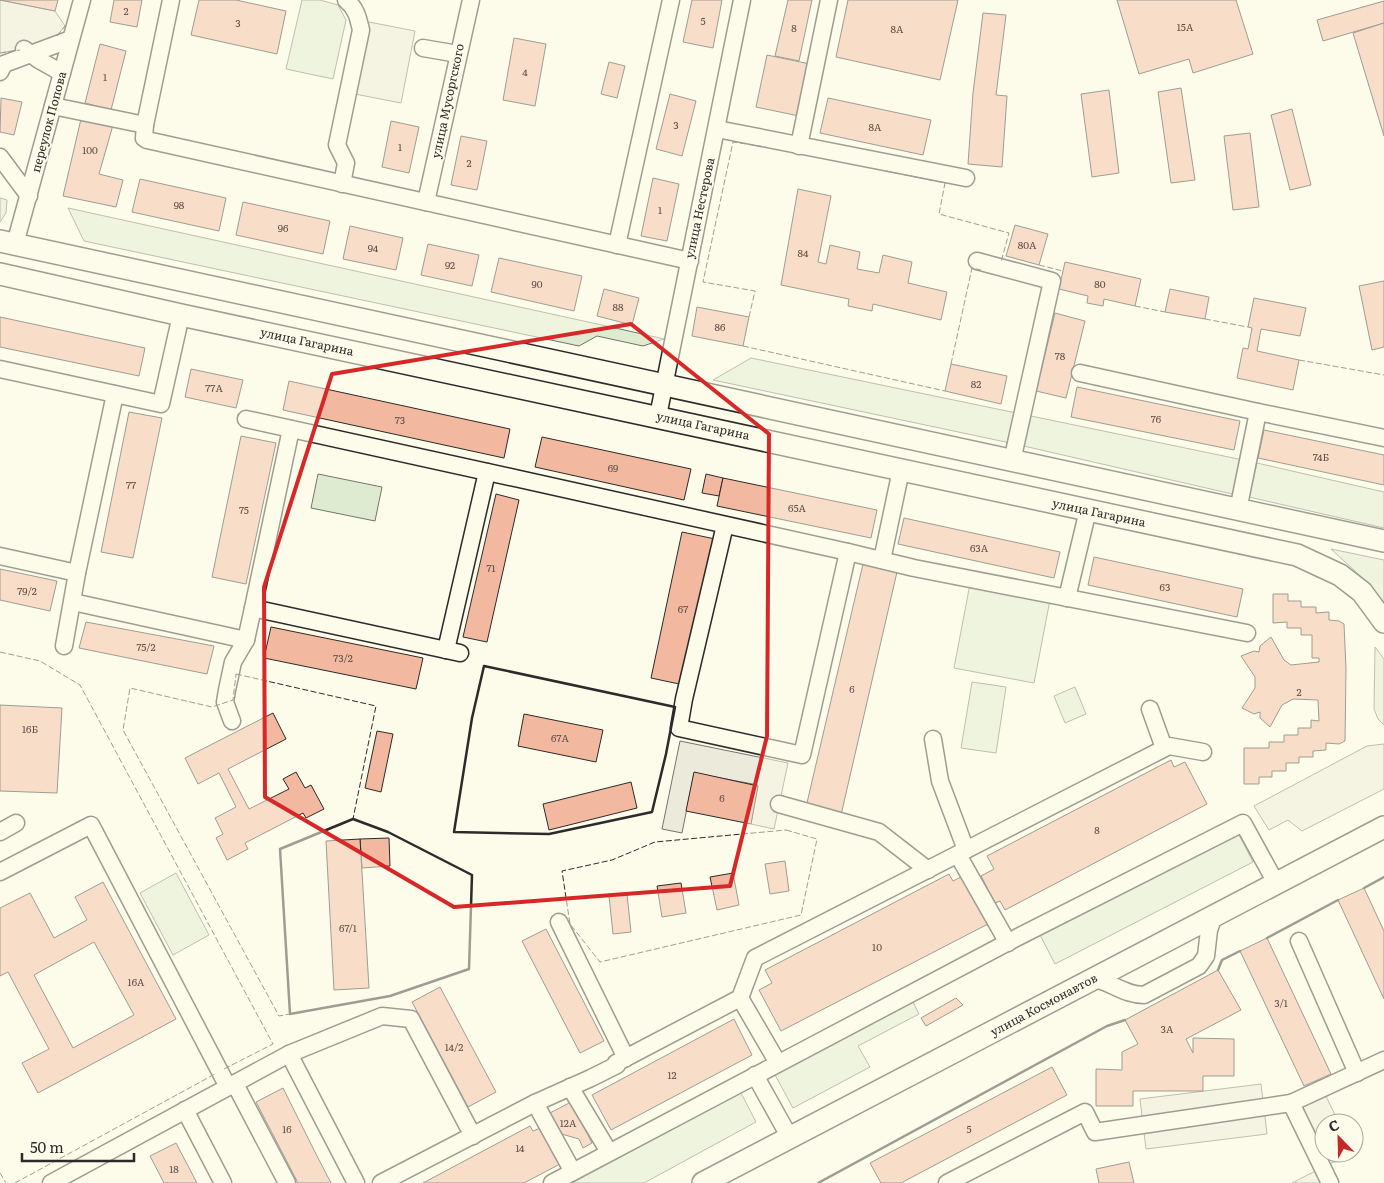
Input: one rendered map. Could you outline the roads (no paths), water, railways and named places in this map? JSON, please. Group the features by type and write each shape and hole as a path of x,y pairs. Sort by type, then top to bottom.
{"main road":[{"path":"8,242 1384,541"},
{"name":"улица Гагарина","path":"0,274 181,315 658,416 1297,555 1340,575 1362,592 1384,622"},
{"name":"улица Космонавтов","path":"703,1183 1384,827"}],"street":[{"name":"переулок Попова","path":"8,242 28,196 82,0"},
{"path":"171,0 145,125 144,138 147,140 690,261"},
{"path":"342,184 346,163 337,144 361,30 357,13 346,0"},
{"name":"улица Мусоргского","path":"426,202 471,0"},
{"path":"617,245 671,0"},
{"name":"улица Нестерова","path":"658,416 666,385 673,341 742,0"},
{"path":"799,146 829,0"},
{"path":"0,72 4,64 27,51 71,39"},
{"path":"423,48 458,54"},
{"path":"27,51 62,73"},
{"path":"53,106 145,125"},
{"path":"717,129 966,178"},
{"path":"0,157 28,196"},
{"path":"977,261 1052,281 1012,461"},
{"path":"0,369 161,404 181,315"},
{"path":"1080,373 1384,438"},
{"path":"64,646 77,573 115,394"},
{"path":"1238,510 1258,412"},
{"path":"246,419 882,560 1247,633"},
{"path":"232,722 225,702 227,690 233,662 246,640 254,608 291,429"},
{"path":"882,560 902,470"},
{"path":"254,608 453,651 487,472"},
{"path":"1067,598 1088,510"},
{"path":"725,525 684,699 679,728 802,755 848,552"},
{"path":"0,556 77,573"},
{"path":"73,602 246,640"},
{"path":"1150,709 1164,748"},
{"path":"933,739 940,781 962,852 1008,942"},
{"path":"380,1183 535,1103 592,1078 740,998 755,958 1164,748 1169,746 1203,752"},
{"path":"779,804 879,832 928,870"},
{"path":"0,832 16,823"},
{"path":"552,1183 1008,942 1243,823 1276,884"},
{"path":"0,872 91,825 287,1183"},
{"path":"1094,979 1112,984 1135,995 1144,995 1199,966 1206,956 1209,930 1214,916"},
{"path":"559,922 626,1058"},
{"path":"1298,941 1357,1073"},
{"path":"740,998 778,1063"},
{"path":"51,1183 289,1054 382,1016 411,1019 473,1136"},
{"path":"289,1054 356,1183"},
{"path":"947,1183 1085,1112 1094,1132 1291,1103 1384,1060"},
{"path":"755,1075 790,1138"},
{"path":"570,1087 609,1152"},
{"path":"535,1103 573,1172"},
{"path":"1291,1103 1330,1183"},
{"path":"185,1110 223,1183"}]}
